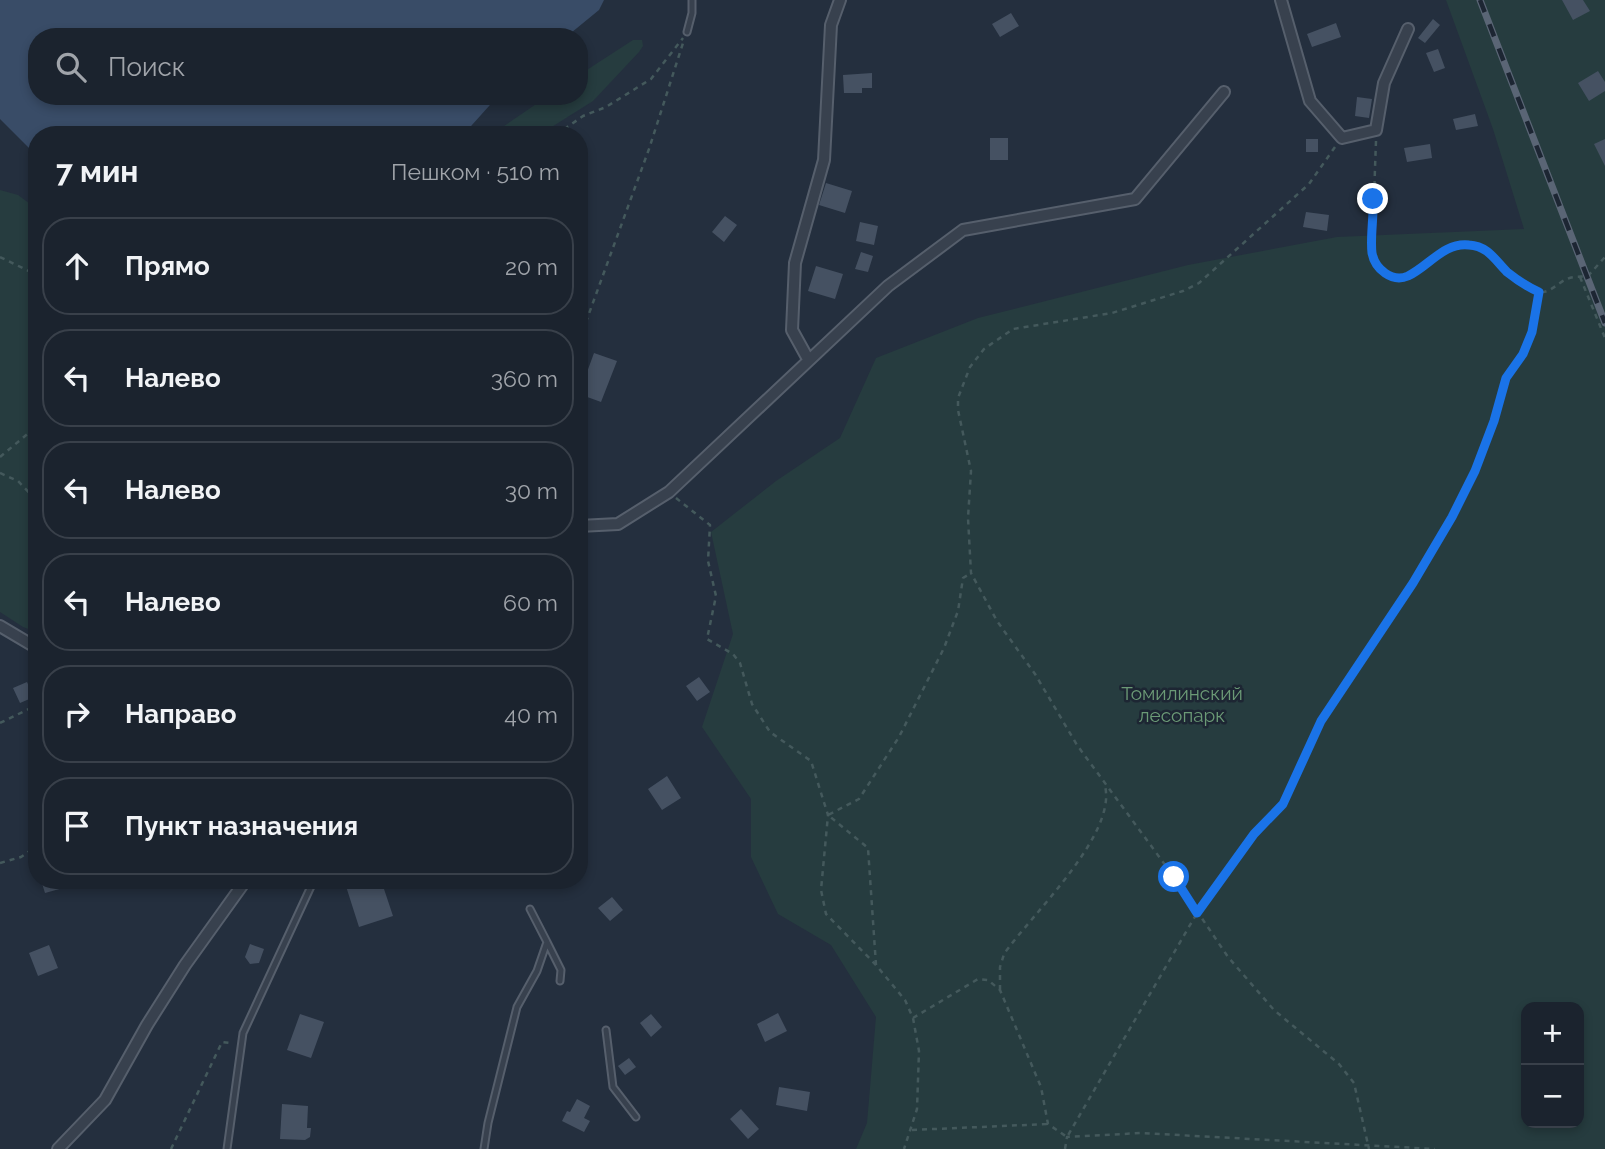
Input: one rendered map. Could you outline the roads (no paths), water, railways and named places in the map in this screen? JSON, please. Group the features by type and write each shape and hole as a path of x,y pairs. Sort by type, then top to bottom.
{"street":[{"path":"808,359 792,330 795,263 824,160 831,24 841,0"},
{"path":"1281,0 1310,101 1342,138 1377,130 1384,83 1408,29"},
{"path":"588,526 618,524 669,492 888,286 963,230 1135,199 1224,92"},
{"path":"0,626 28,643"},
{"path":"58,1149 105,1100 147,1025 240,889"}],"lane":[{"path":"687,32 692,0"},
{"path":"227,1149 243,1033 310,889"},
{"path":"530,909 561,970 560,981"},
{"path":"484,1149 517,1007 537,971 547,942"},
{"path":"606,1030 613,1087 636,1117"}],"water":[{"path":"0,0 604,0 599,10 577,28 28,28 28,105 490,105 471,126 28,126 28,147 0,119"}],"railway":[{"path":"1480,0 1605,323"}],"park label":[{"name":"Томилинский лесопарк","path":"1182,704"}]}
